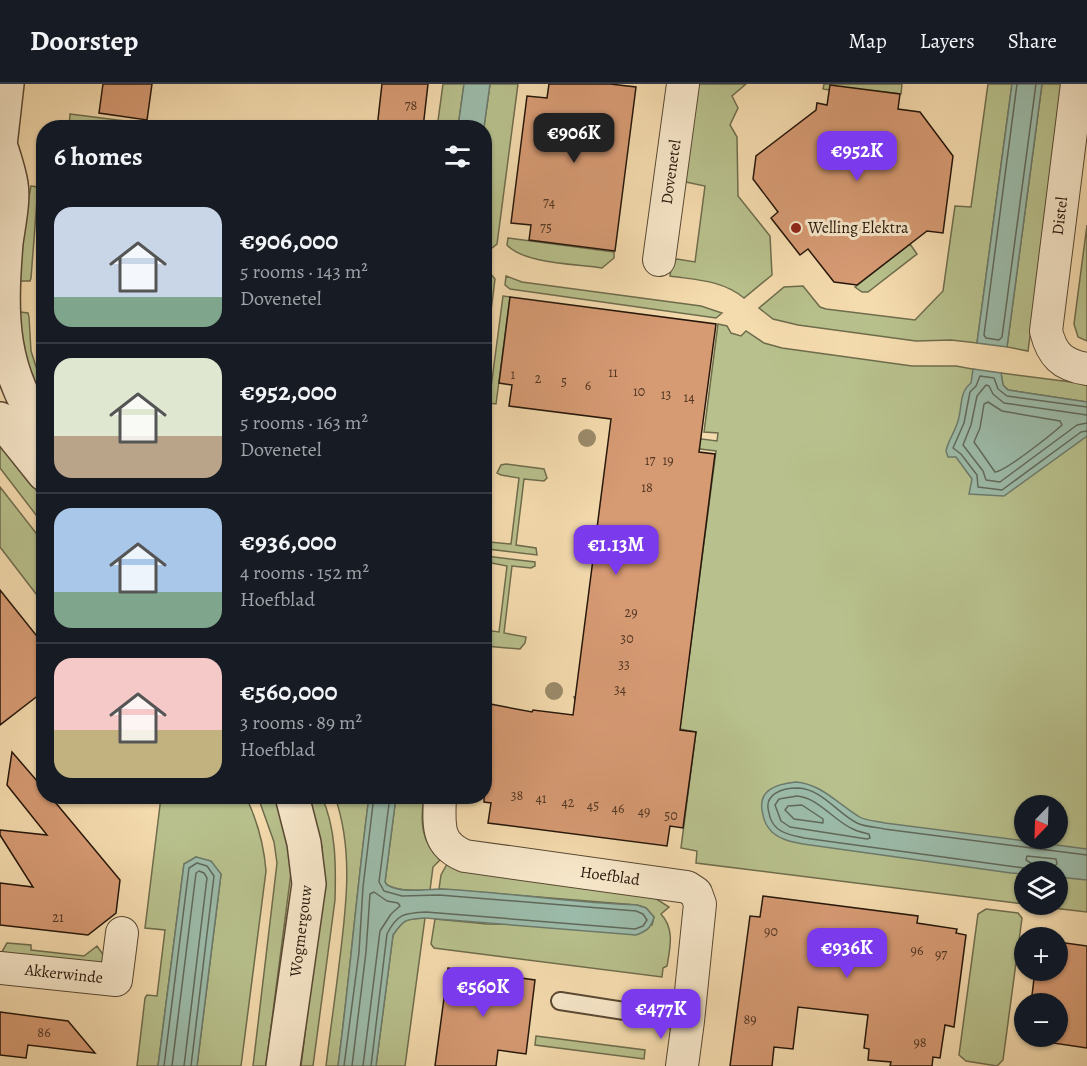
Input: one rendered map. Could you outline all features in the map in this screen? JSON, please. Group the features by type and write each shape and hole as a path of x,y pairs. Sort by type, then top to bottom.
{"street":[{"path":"7,84 0,145 12,186 2,286 6,378 36,420"},
{"name":"Dovenetel","path":"659,260 682,84"},
{"name":"Distel","path":"1077,84 1046,331 1050,348 1060,358 1075,367 1087,369"},
{"path":"0,419 36,464"},
{"name":"Wogmergouw","path":"284,1066 309,884 304,843 294,804"},
{"name":"Hoefblad","path":"440,804 441,834 454,852 465,856 687,887 696,893 700,904 682,1066"},
{"name":"Akkerwinde","path":"0,968 116,980 122,933"}],"lane":[{"path":"560,1002 688,1021"}],"green space":[{"path":"443,84 464,84 459,120 438,120"},
{"path":"490,84 518,84 497,244 492,248 492,120 485,120"},
{"path":"694,84 746,84 732,96 738,108 730,125 737,137 738,196 770,236 772,275 744,298 718,284 670,276 672,263 677,259 695,262 705,186 686,182 682,177"},
{"path":"824,84 902,84 901,94 830,86 829,90 823,89"},
{"path":"988,84 1012,84 977,343 951,340 916,341 798,325 773,319 759,308 784,287 803,286 820,307 826,309 915,320 943,291 955,206 971,207"},
{"path":"1042,84 1063,84 1028,351 1007,347"},
{"path":"70,114 118,120 70,120"},
{"path":"31,186 36,187 30,281 15,281 14,274"},
{"path":"1087,225 1087,341 1078,337 1074,324"},
{"path":"508,238 614,252 614,258 602,268 538,260 515,251 507,245"},
{"path":"910,244 917,254 868,292 862,292 855,287"},
{"path":"492,276 495,279 492,303"},
{"path":"506,276 522,282 701,306 722,313 716,318 510,289 505,285"},
{"path":"503,296 510,297 496,404 492,403 492,380"},
{"path":"12,311 28,313 31,351 36,366 36,391"},
{"path":"718,324 727,326 731,333 741,336 746,331 764,343 782,348 912,366 956,366 978,370 972,422 1087,436 1087,912 1068,910 1068,861 1014,861 1014,903 696,863 697,851 681,848 696,732 680,729 681,717 576,703 574,697 682,711 716,451 610,438 622,429 717,441 718,433 704,432"},
{"path":"1001,373 1087,384 1087,402 1008,390 1003,385"},
{"path":"6,444 24,467 36,490 36,515 0,468 0,448"},
{"path":"501,465 544,469 547,478 544,481 524,479 516,545 536,548 537,555 492,549 492,542 511,544 519,478 497,473"},
{"path":"0,487 36,533 36,594 0,547"},
{"path":"492,557 535,562 535,566 531,568 512,566 504,633 526,637 520,649 492,647 492,631 499,632 507,566 492,563"},
{"path":"160,804 249,804 264,852 266,871 241,1066 197,1066 221,874 196,857 184,864 158,1066 137,1066 145,998 147,995 157,996 165,930 145,928"},
{"path":"260,804 277,804 288,839 291,873 266,1066 253,1066 277,863 274,842"},
{"path":"311,804 325,804 327,809 333,834 335,900 313,1066 301,1066 323,886 322,847"},
{"path":"337,804 368,804 338,1066 326,1066 344,923 347,880 345,838"},
{"path":"395,804 423,804 423,831 429,846 440,860 433,867 430,890 397,889 385,882"},
{"path":"447,864 655,898 669,907 661,914 670,932 667,966 663,968 662,977 434,948 431,944 435,919 487,924 652,925 654,917 646,908 637,905 439,889 441,875"},
{"path":"986,909 1014,912 1014,915 1020,915 1022,918 1021,927 1014,927 1014,978 1003,1060 997,1066 966,1061 959,1055 978,914"},
{"path":"425,918 405,1066 376,1066 393,935 406,921"},
{"path":"7,943 31,945 31,950 84,956 97,946 104,956 103,963 0,955"},
{"path":"536,1036 645,1050 644,1059 535,1045"}],"water":[{"path":"464,84 490,84 485,120 459,120"},
{"path":"1012,84 1042,84 1007,347 977,343"},
{"path":"973,369 1001,373 1003,385 1008,390 1087,402 1087,436 1004,496 969,494 972,479 956,457 948,457 946,451 959,418 964,392 971,383"},
{"path":"796,782 813,786 867,820 1014,840 1014,849 1068,849 1068,847 1087,849 1087,880 1068,878 1068,861 1014,861 1014,873 787,840 772,832 764,820 762,806 765,794 781,784"},
{"path":"368,804 395,804 385,882 393,888 465,890 637,905 646,908 654,917 646,930 636,935 425,918 406,921 393,935 376,1066 338,1066"},
{"path":"196,857 211,861 221,874 197,1066 158,1066 184,864"}],"building":[{"path":"103,84 152,84 147,120 99,113"},
{"path":"382,84 428,84 424,120 378,120"},
{"path":"549,84 610,84 636,87 615,251 529,240 531,225 511,223 527,96 547,98"},
{"path":"830,85 900,94 898,109 920,112 953,156 943,233 927,231 857,285 834,282 808,249 800,255 771,218 778,212 753,179 756,156 816,110 817,103 827,105"},
{"path":"510,297 716,324 699,452 715,454 680,730 696,732 683,828 670,826 667,846 488,823 492,804 492,704 532,712 533,710 573,715 611,419 509,406 512,385 499,383"},
{"path":"0,590 36,635 36,697 0,725"},
{"path":"12,752 36,780 36,804 57,804 120,880 116,913 88,935 0,925 0,883 33,887 0,835 0,830 47,835 7,785"},
{"path":"763,896 918,916 917,923 957,929 956,933 966,935 954,1027 945,1025 940,1058 933,1057 932,1066 890,1066 891,1062 868,1060 869,1049 864,1048 868,1015 798,1007 793,1049 774,1047 772,1066 730,1066 750,916 760,917"},
{"path":"1068,943 1087,946 1087,1048 1068,1045 1068,993 1032,993 1034,981 1068,981"},
{"path":"448,968 535,980 526,1054 498,1050 496,1066 435,1066"},
{"path":"0,1012 68,1021 95,1053 28,1045 26,1058 0,1055"}],"place":[{"name":"Welling Elektra","path":"796,228"}]}
